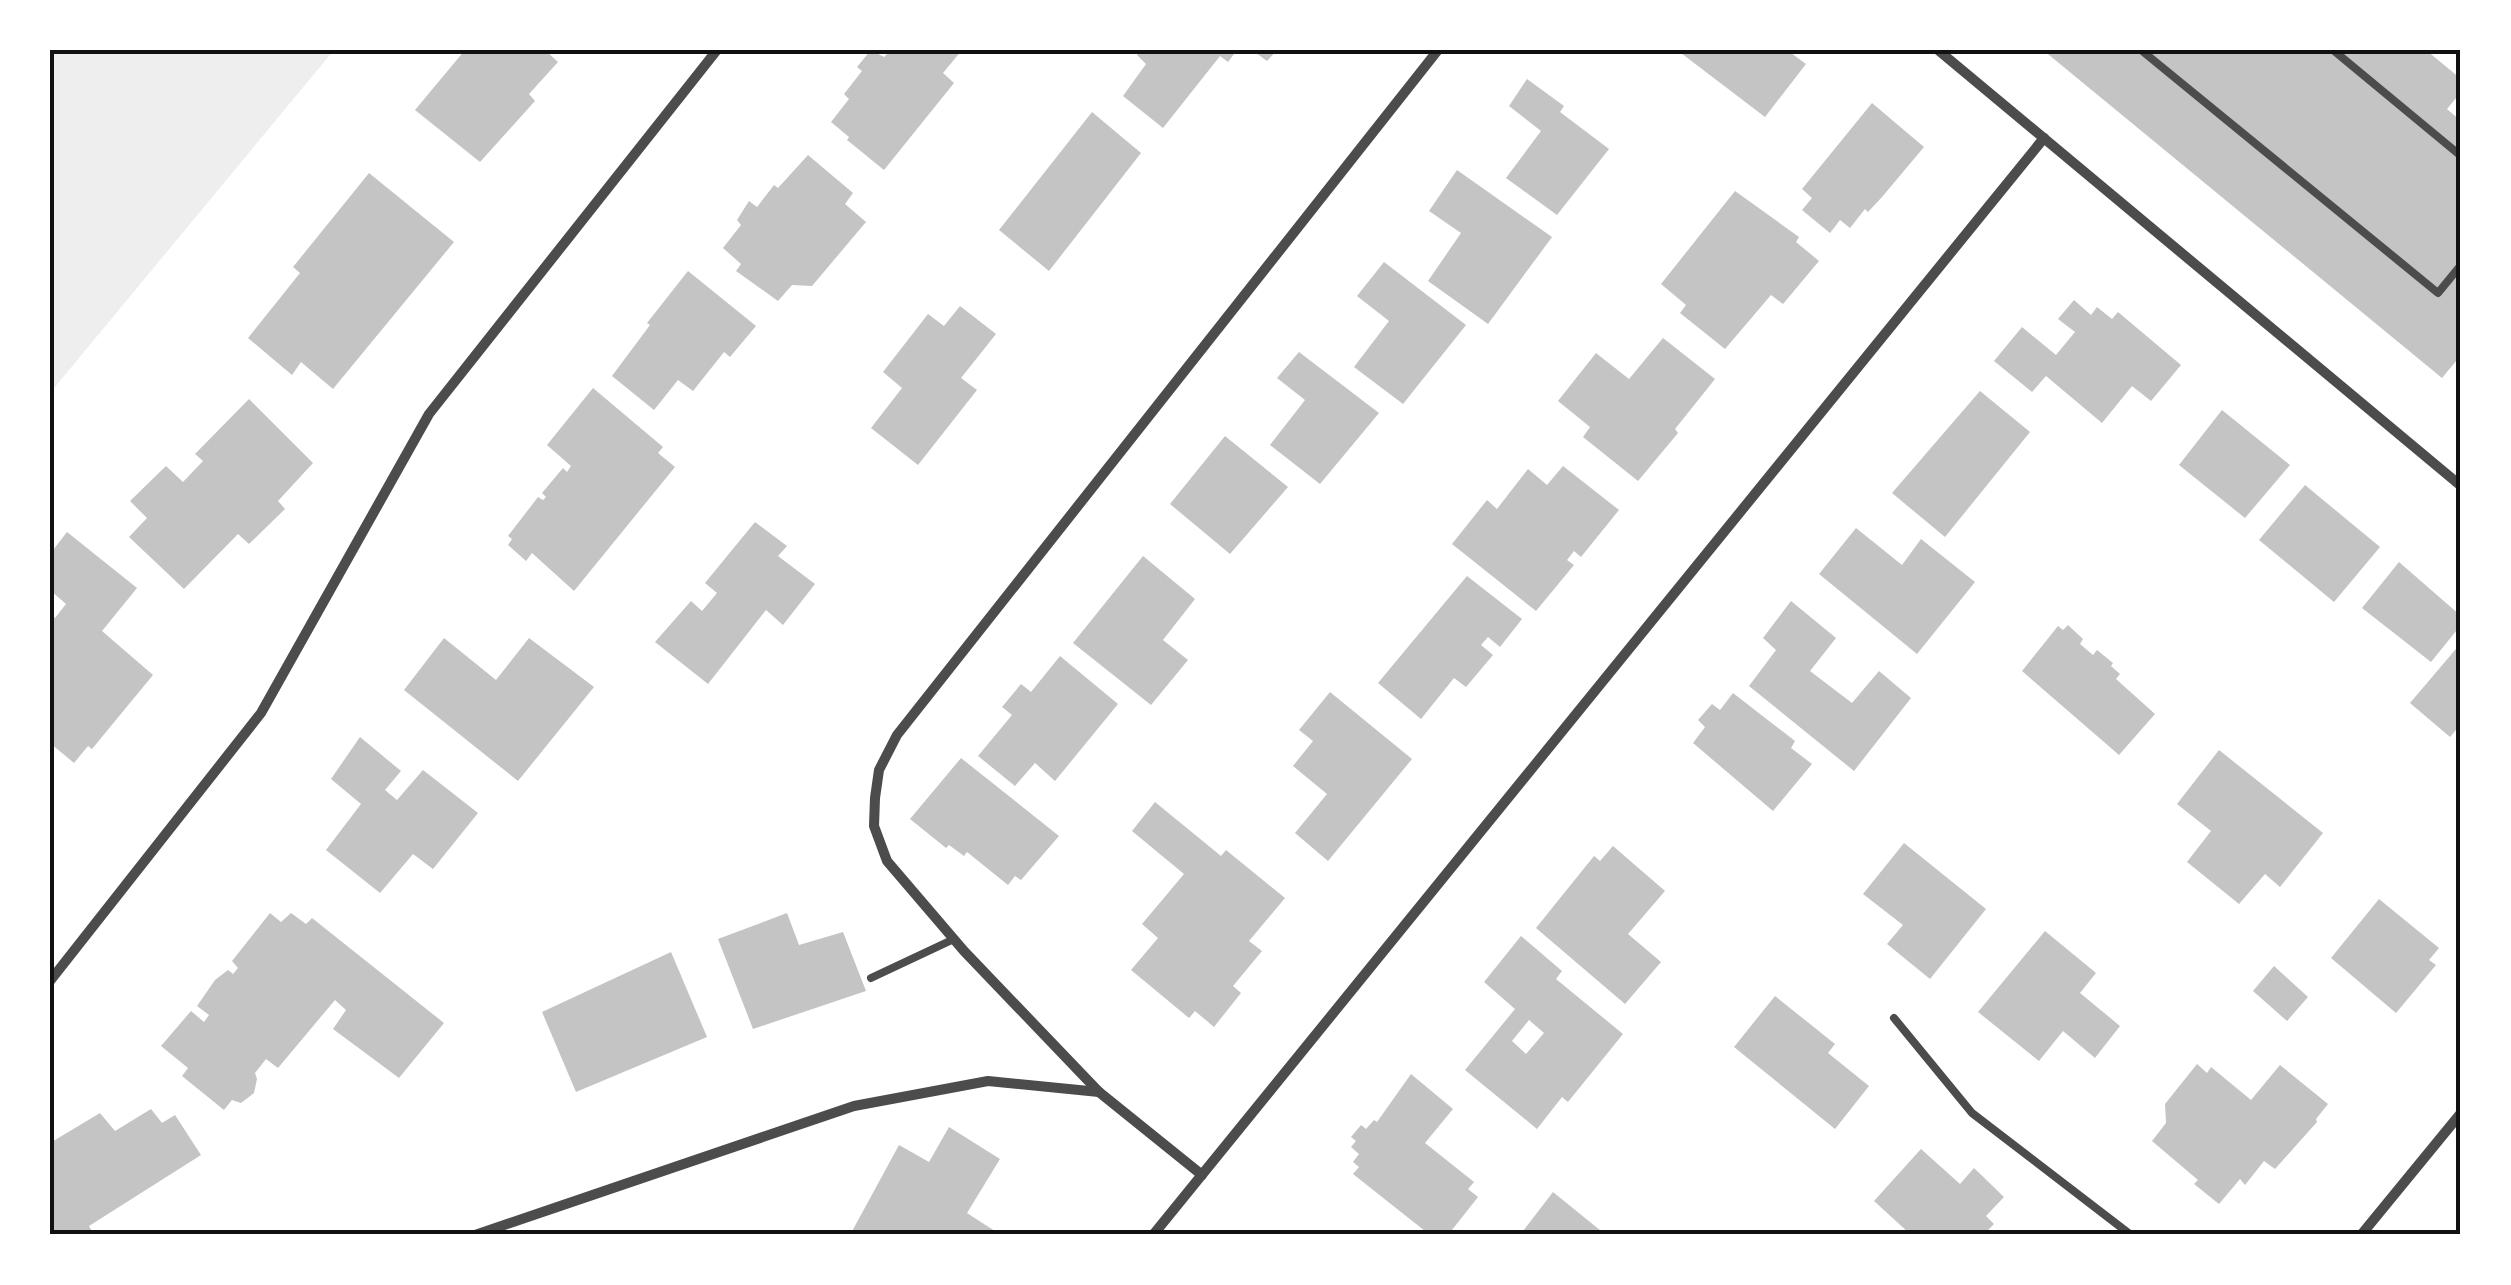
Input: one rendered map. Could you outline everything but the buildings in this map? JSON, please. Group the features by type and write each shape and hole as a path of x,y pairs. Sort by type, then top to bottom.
{"street":[{"path":"50,982 261,714 429,414 717,50"},
{"path":"1202,1175 1099,1092 954,939 887,861 874,826 879,770 897,734 1438,50"},
{"path":"1938,50 2461,486"},
{"path":"1153,1235 2044,138"},
{"path":"475,1235 854,1106 988,1081 1099,1092"},
{"path":"2361,1235 2461,1113"}],"lane":[{"path":"2141,50 2438,293 2461,265"},
{"path":"2332,50 2461,156"},
{"path":"871,978 954,939"},
{"path":"1894,1018 1972,1113 2132,1235"}],"shaded area":[{"path":"50,50 334,50 50,393"}]}
